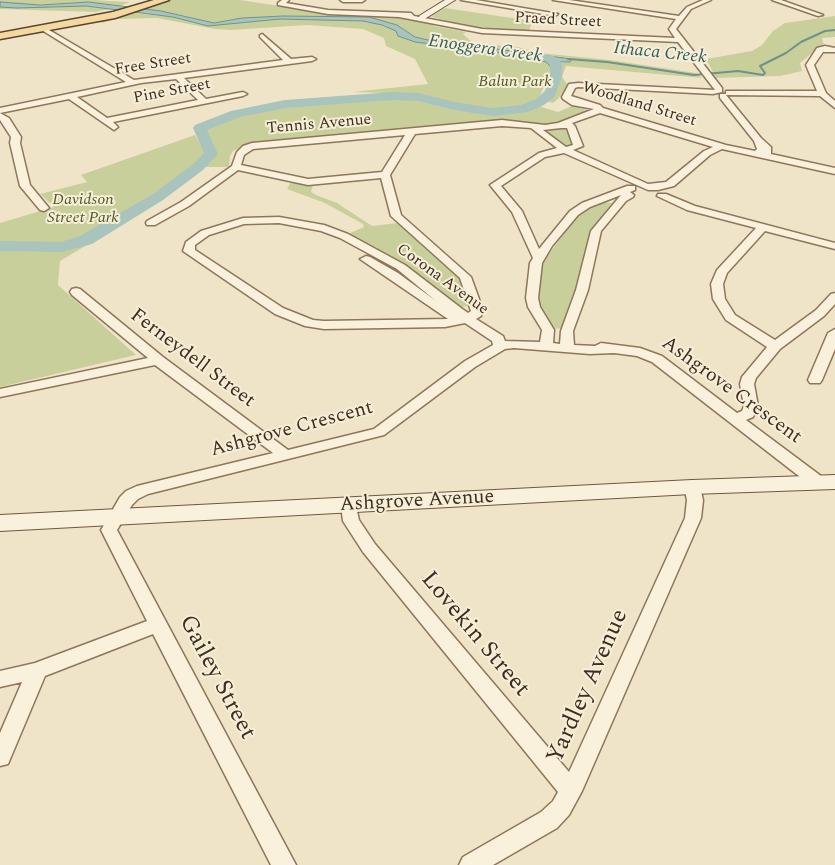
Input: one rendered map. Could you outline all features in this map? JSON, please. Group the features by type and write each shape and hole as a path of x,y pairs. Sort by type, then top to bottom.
{"main road":[{"path":"0,34 107,15 164,0"},
{"path":"422,15 452,0"},
{"path":"0,34 107,15"},
{"name":"Ashgrove Avenue","path":"0,523 692,487 827,482"}],"street":[{"name":"Praed Street","path":"286,0 280,4 332,12 422,15 434,21 482,31 680,40"},
{"path":"343,0 360,0"},
{"path":"464,0 555,14"},
{"path":"556,0 680,18"},
{"path":"708,0 689,8 672,29 758,140 762,154"},
{"path":"775,0 820,15"},
{"path":"42,28 132,82"},
{"path":"262,36 289,62"},
{"path":"835,50 825,48 820,50 810,65 822,94 835,105"},
{"name":"Free Street","path":"0,111 132,82 312,59"},
{"path":"177,76 203,101"},
{"name":"Woodland Street","path":"721,93 579,85 572,86 567,98 599,110 701,139 715,146 762,154 835,171"},
{"path":"721,93 822,94"},
{"name":"Pine Street","path":"107,121 243,94"},
{"path":"70,96 115,128"},
{"path":"599,110 576,123 540,129 549,140 565,150 603,166 640,190 657,198 662,196 670,184 715,146"},
{"path":"0,116 6,120 16,137 15,144 25,186 44,208"},
{"name":"Tennis Avenue","path":"151,223 185,204 236,167 240,154 246,148 252,146 502,123 540,129"},
{"path":"576,123 578,146 603,166"},
{"path":"412,131 385,175 396,216 466,279 477,311 458,318"},
{"path":"542,155 549,140"},
{"path":"539,258 516,211 495,185 542,155 578,146"},
{"path":"236,167 308,182 385,175"},
{"path":"588,205 590,200 621,176"},
{"path":"546,344 548,333 546,326 533,305 532,298 534,273 539,258 547,245 574,213 588,205 604,199 670,184"},
{"path":"546,326 567,340 582,290 596,231 617,204 626,196 640,190 692,208 835,246"},
{"path":"662,196 692,208"},
{"path":"604,199 613,200 617,204"},
{"name":"Corona Avenue","path":"271,219 320,227 344,236 395,263 458,318 329,317 301,312 205,258 189,252 190,244 205,233 243,221 271,219"},
{"name":"Corona Avenue","path":"205,258 205,243 227,231 264,225 304,229 327,238 379,266 496,343"},
{"path":"763,227 721,272 717,284 719,299 730,317 775,346"},
{"path":"529,238 538,245 547,245"},
{"name":"Ferneydell Street","path":"76,292 158,360 285,455"},
{"path":"737,419 748,414 751,406 748,378 775,346 820,313 835,297"},
{"path":"814,380 835,333"},
{"name":"Ashgrove Crescent","path":"118,516 126,501 132,495 143,490 380,432 496,343 546,344 567,340 612,349 640,352 654,357 737,419 827,482"},
{"path":"0,393 158,360"},
{"name":"Yardley Avenue","path":"471,865 549,820 561,808 571,791 693,518 695,500 692,487"},
{"name":"Lovekin Street","path":"349,506 351,521 369,548 571,791"},
{"name":"Gailey Street","path":"118,516 109,530 284,865"},
{"path":"0,679 36,671 158,624"},
{"path":"0,757 36,671"}],"green space":[{"path":"0,0 130,2 120,6 88,2 30,5 0,2"},
{"path":"171,0 240,0 334,14 411,18 433,23 434,26 466,32 463,34 473,43 518,47 540,53 610,60 696,73 702,78 566,66 562,77 568,85 553,103 545,101 552,95 555,87 557,64 570,62 571,58 428,40 415,37 397,25 369,17 283,16 242,18 213,23 144,9"},
{"path":"76,5 110,9 95,12 0,9 0,7 23,8"},
{"path":"445,8 532,21 529,31 496,30 466,26 429,16"},
{"name":"Balun Park","path":"133,13 173,17 208,26 280,19 368,21 392,29 396,31 398,36 415,42 518,55 545,62 550,65 551,71 539,98 531,103 505,109 483,109 417,94 352,92 428,84 415,59 386,46 384,38 363,29 307,25 231,30 215,29 157,18 115,19 102,23 97,20"},
{"path":"835,16 835,37 822,38 824,46 818,48 800,63 802,71 780,76 715,78 710,74 713,72 706,59 752,51 762,45 773,31 785,23"},
{"path":"393,96 419,97 454,106 493,112 523,109 540,102 538,106 558,112 572,106 590,111 563,122 544,125 505,121 244,146 233,151 230,156 229,167 198,167 211,154 200,128 236,114 285,104"},
{"path":"566,126 574,145 569,147 565,147 539,129"},
{"name":"Davidson Street Park","path":"195,135 207,156 157,194 110,221 109,232 60,261 58,285 136,355 0,387 0,223 54,207 40,194 87,182 81,175"},
{"path":"291,182 313,185 311,192 337,203 372,226 398,223 460,276 468,306 461,307 404,265 348,234 364,227 363,224 325,203 287,189"},
{"path":"603,202 612,203 592,233 585,266 562,328 554,329 541,314 535,295 544,261 578,214"}],"water":[{"path":"0,2 40,5 88,2 161,11 214,23 242,18 283,16 369,17 397,25 415,37 428,40 572,59 570,62 560,62 557,67 550,66 546,62 518,55 415,42 398,36 396,31 382,25 363,21 280,19 208,26 173,17 86,6 17,8 0,7"}],"waterway":[{"name":"Ithaca Creek","path":"568,59 607,62 694,75 738,71 763,75 765,73 760,66 786,53 801,42 825,31 835,30"},
{"name":"Enoggera Creek","path":"0,246 62,247 86,240 158,197 198,167 211,154 200,128 236,114 285,104 393,96 419,97 454,106 493,112 523,109 540,102 551,93 556,76 556,63 550,58 531,56"}]}
